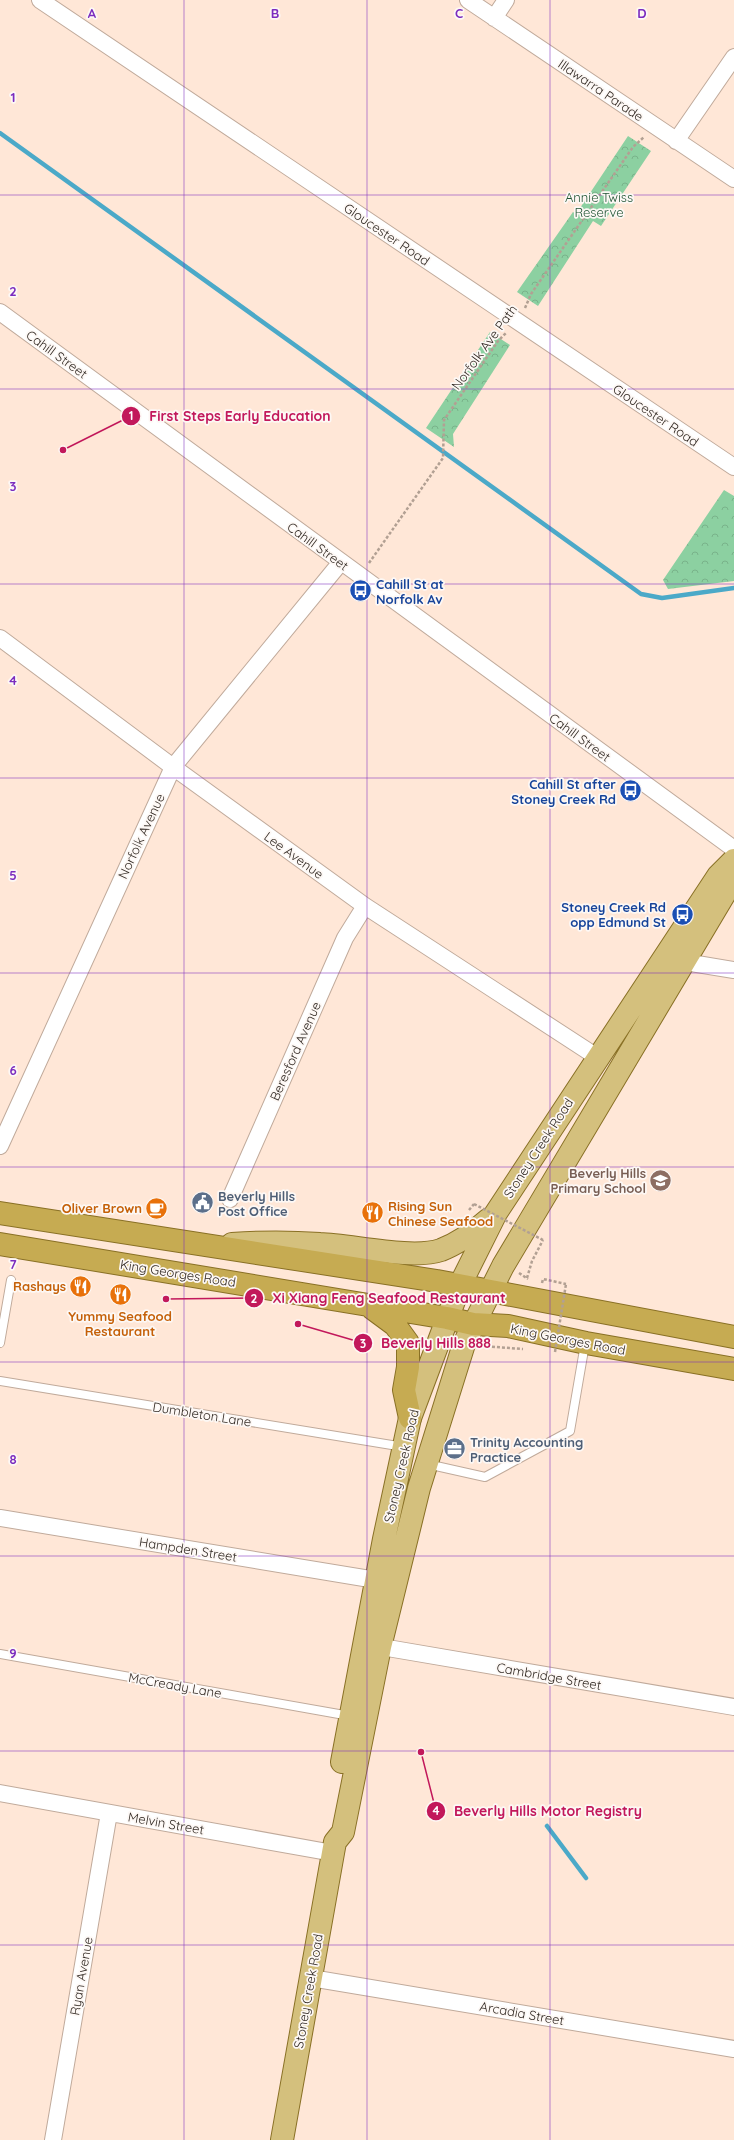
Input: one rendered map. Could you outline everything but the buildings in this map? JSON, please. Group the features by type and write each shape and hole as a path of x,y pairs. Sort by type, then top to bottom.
{"highway":[{"path":"0,1213 460,1285 734,1338"},
{"name":"King Georges Road","path":"0,1244 447,1318 473,1324 508,1326 586,1343 734,1369"},
{"path":"367,1305 395,1325 408,1343 408,1367 404,1390 410,1418"}],"main road":[{"name":"Stoney Creek Road","path":"282,2140 334,1847 343,1832 372,1646 376,1580 410,1418 460,1285 496,1213 597,1057 718,876 734,860"},
{"name":"Stoney Creek Road","path":"334,1847 329,1831 350,1716 425,1464 464,1344 489,1290 685,962 731,883 734,874"},
{"path":"206,1246 253,1242 320,1244 417,1254 440,1250 471,1235 496,1213"}],"street":[{"name":"Gloucester Road","path":"40,0 516,322 734,467"},
{"name":"Illawarra Parade","path":"468,0 734,179"},
{"path":"494,18 506,0"},
{"path":"676,141 734,58"},
{"name":"Cahill Street","path":"0,312 734,849"},
{"name":"Norfolk Avenue","path":"0,1146 173,767 341,562"},
{"name":"Lee Avenue","path":"0,638 173,767 365,906 597,1057"},
{"name":"Beresford Avenue","path":"230,1199 345,938 365,906"},
{"path":"685,962 734,970"},
{"name":"Hampden Street","path":"0,1518 376,1580"},
{"name":"Cambridge Street","path":"372,1646 734,1707"},
{"name":"Melvin Street","path":"0,1793 109,1812 334,1847"},
{"name":"Ryan Avenue","path":"53,2140 109,1812"},
{"name":"Arcadia Street","path":"311,1978 734,2049"}],"lane":[{"path":"0,1343 11,1280"},
{"path":"425,1464 485,1477 570,1431 586,1343"},
{"name":"Dumbleton Lane","path":"0,1381 404,1447"},
{"name":"McCready Lane","path":"0,1654 350,1716"}],"path":[{"name":"Norfolk Ave Path","path":"341,562 367,565 443,458 444,420 498,341 524,311 531,294 633,146 655,127"},
{"path":"474,1204 543,1240 532,1261 527,1278"},
{"path":"543,1279 566,1284 555,1352"},
{"path":"479,1346 522,1350 527,1347"}],"green space":[{"name":"Annie Twiss Reserve","path":"628,136 651,151 601,226 593,221 538,306 517,292 573,212 576,214"},
{"path":"490,332 510,345 453,434 454,447 426,428"},
{"path":"724,490 734,496 734,581 668,589 663,580"}],"waterway":[{"path":"0,133 641,594 662,598 734,588"},
{"path":"547,1826 586,1878"}],"place":[{"name":"First Steps Early Education","path":"63,450"},
{"name":"Cahill St at Norfolk Av","path":"360,591"},
{"name":"Cahill St after Stoney Creek Rd","path":"631,791"},
{"name":"Stoney Creek Rd opp Edmund St","path":"682,914"},
{"name":"Beverly Hills Primary School","path":"661,1180"},
{"name":"Beverly Hills Post Office","path":"202,1203"},
{"name":"Oliver Brown","path":"157,1208"},
{"name":"Rising Sun Chinese Seafood","path":"372,1213"},
{"name":"Rashays","path":"81,1286"},
{"name":"Yummy Seafood Restaurant","path":"120,1294"},
{"name":"Xi Xiang Feng Seafood Restaurant","path":"166,1299"},
{"name":"Beverly Hills 888","path":"298,1324"},
{"name":"Trinity Accounting Practice","path":"455,1449"},
{"name":"Beverly Hills Motor Registry","path":"421,1752"}]}
